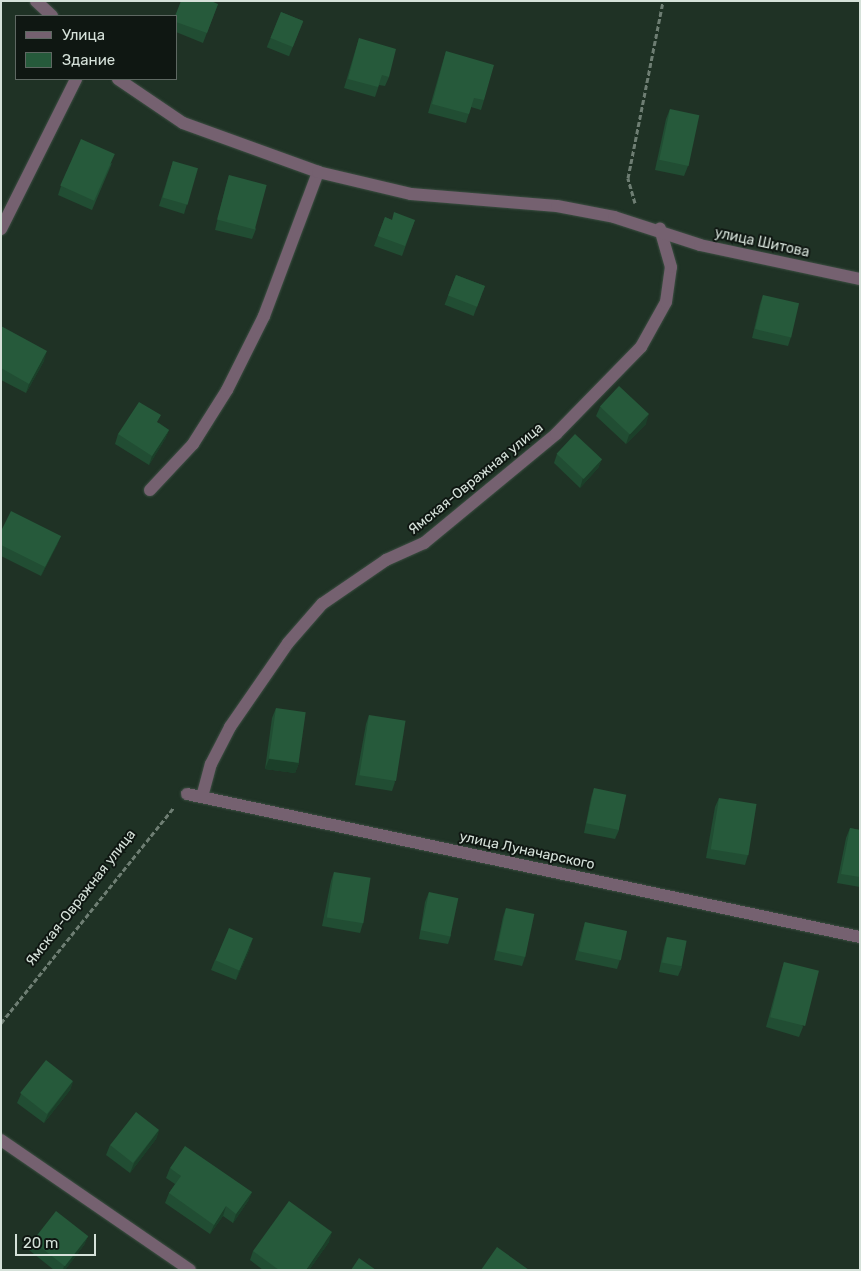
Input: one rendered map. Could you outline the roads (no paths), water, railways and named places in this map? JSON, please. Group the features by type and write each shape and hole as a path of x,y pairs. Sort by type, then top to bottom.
{"street":[{"path":"36,1 51,15"},
{"path":"1,229 76,80"},
{"path":"119,80 183,123 318,172 411,194 557,206 660,229"},
{"path":"150,490 193,444 227,390 264,316 318,172"},
{"name":"улица Шитова","path":"660,229 700,245 860,279"},
{"name":"Ямская-Овражная улица","path":"202,797 211,764 230,727 288,643 322,604 386,560 424,543 556,434 641,347 667,293 671,268 660,229"},
{"name":"улица Луначарского","path":"187,794 860,937"},
{"path":"1,1140 190,1270"}]}
